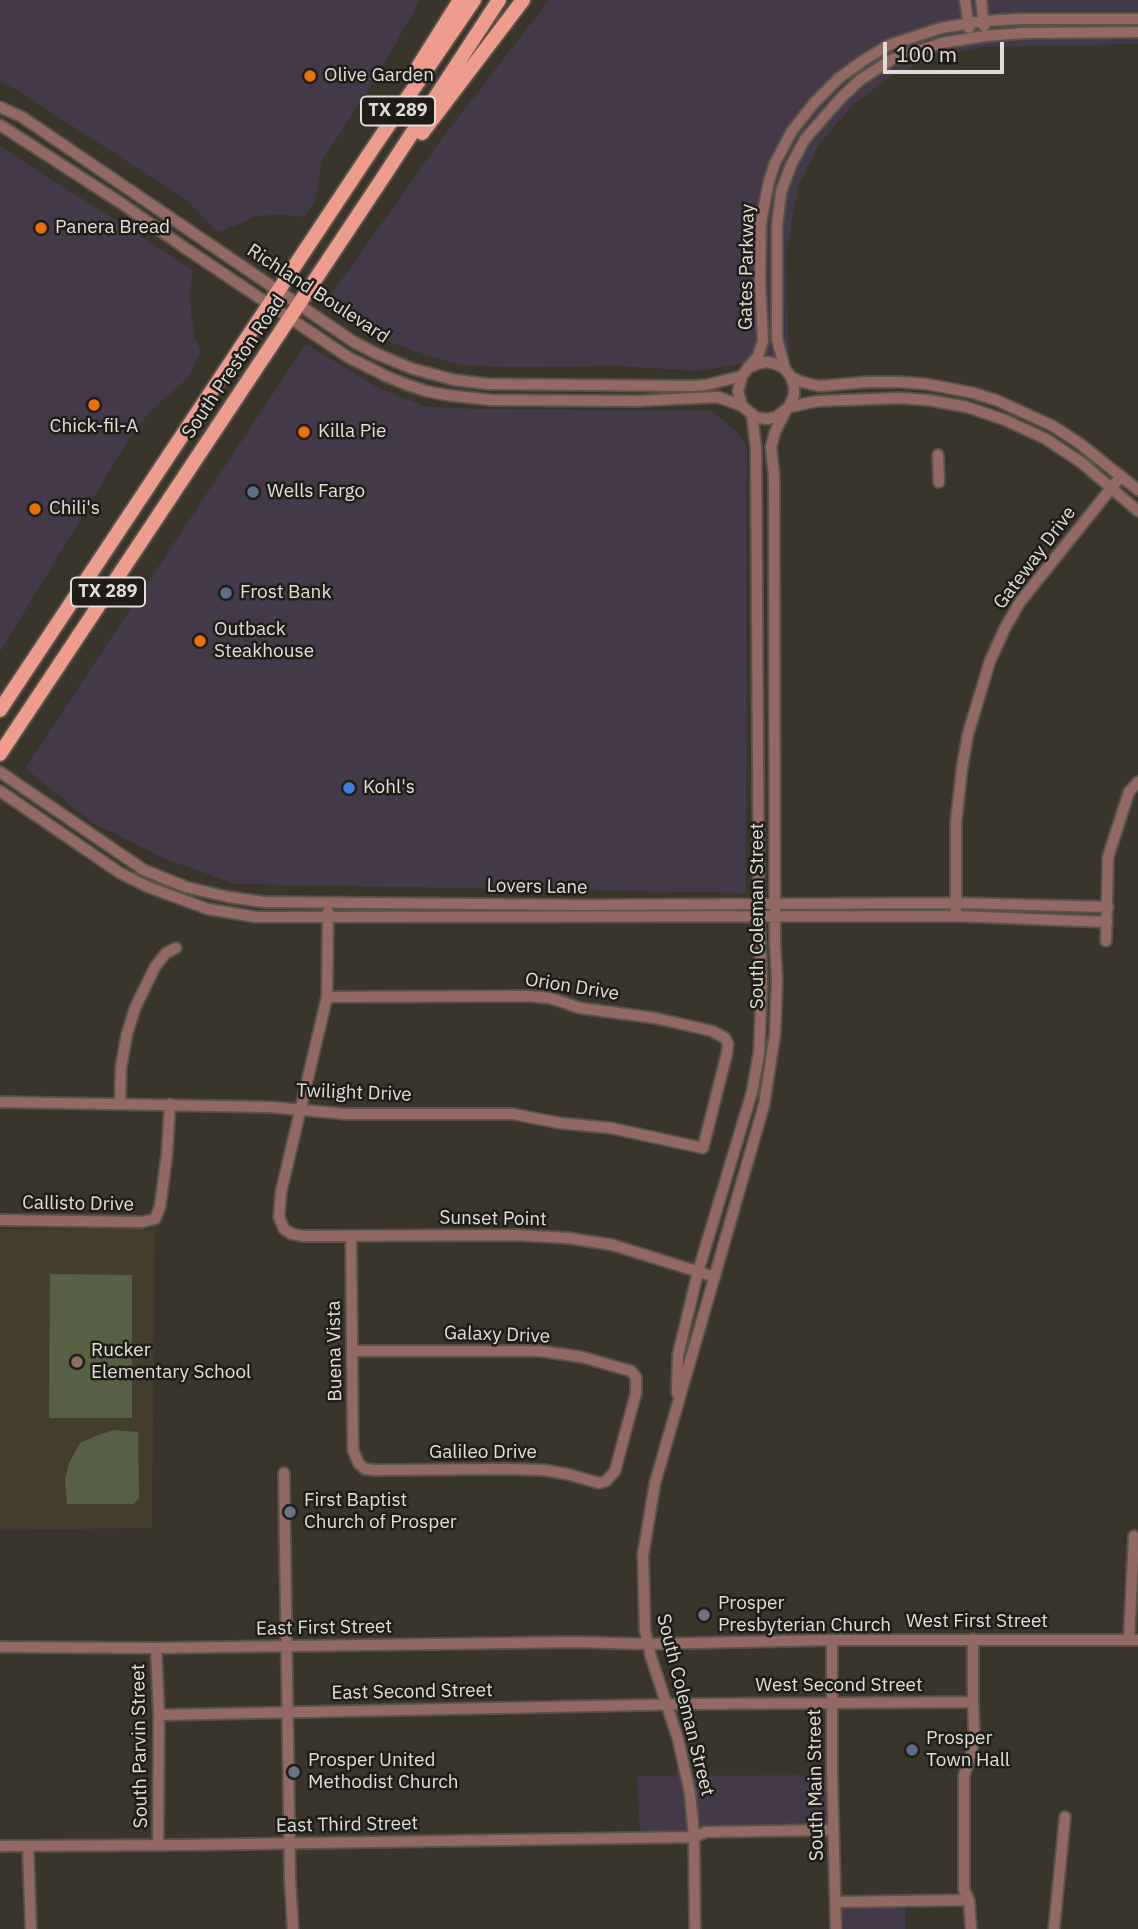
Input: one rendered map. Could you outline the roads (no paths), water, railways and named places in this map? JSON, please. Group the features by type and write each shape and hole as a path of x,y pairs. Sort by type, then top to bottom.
{"main road":[{"path":"384,132 420,62 460,0"},
{"name":"South Preston Road","path":"0,710 474,0"},
{"name":"South Preston Road","path":"0,754 499,0"},
{"path":"384,176 426,129 523,0"}],"street":[{"path":"965,0 970,38"},
{"path":"981,0 985,36"},
{"name":"Gates Parkway","path":"745,372 758,356 763,341 761,222 769,181 792,131 814,103 839,78 889,46 929,32 983,21 1138,19"},
{"name":"Gates Parkway","path":"788,373 777,339 777,226 781,192 805,139 841,98 860,80 891,60 942,43 1023,33 1138,32"},
{"name":"Richland Boulevard","path":"0,107 22,117 354,342 413,369 455,380 488,384 694,386 706,385 745,372"},
{"name":"Richland Boulevard","path":"0,125 121,203 289,318 365,366 386,376 426,391 492,400 674,400 718,397 742,406"},
{"path":"121,203 129,191"},
{"path":"760,281 776,281"},
{"path":"1138,491 1060,430 996,400 927,384 868,382 820,386 767,362 757,364 745,372 738,391 742,406 752,415 767,419 818,401 898,398 956,405 1005,420 1046,439 1082,463 1138,511"},
{"path":"787,410 794,396 794,386 788,373"},
{"path":"605,385 606,400"},
{"name":"South Coleman Street","path":"695,1929 694,1837 687,1774 648,1644 644,1614 643,1555 655,1483 764,1105 775,1034 777,980 772,447 775,432 787,410"},
{"name":"South Coleman Street","path":"677,1409 678,1354 698,1272 752,1092 759,1053 762,981 759,917 757,510 756,448 752,415"},
{"path":"938,455 939,482"},
{"name":"Gateway Drive","path":"957,916 956,822 962,768 971,724 990,661 1020,602 1121,476"},
{"path":"757,510 774,504"},
{"path":"757,510 774,516"},
{"path":"758,708 775,709"},
{"path":"758,721 775,721"},
{"name":"Lovers Lane","path":"0,772 144,870 186,887 264,902 759,917 957,916 1107,922"},
{"path":"1106,941 1108,857 1129,792 1138,782"},
{"name":"Lovers Lane","path":"0,791 121,873 148,887 208,909 256,917 328,918 759,905 956,903 1108,907"},
{"path":"301,1109 327,997 328,903"},
{"path":"120,1104 121,1067 135,1007 155,967 166,954 176,948"},
{"name":"Orion Drive","path":"327,997 528,996 550,998 580,1007 654,1018 712,1031 725,1038 728,1044 703,1148"},
{"name":"Twilight Drive","path":"0,1102 170,1104 301,1109 346,1114 513,1114 559,1123 611,1128 703,1148"},
{"name":"Callisto Drive","path":"0,1220 142,1222 155,1219 160,1207 167,1154 170,1104"},
{"name":"Sunset Point","path":"301,1109 281,1192 279,1217 284,1229 292,1234 515,1235 568,1238 613,1245 715,1277"},
{"name":"Buena Vista","path":"351,1236 353,1450 359,1464"},
{"name":"Galaxy Drive","path":"353,1351 540,1352 582,1357 631,1371 636,1377 636,1393 615,1471 606,1481"},
{"name":"Galileo Drive","path":"359,1464 365,1469 376,1470 543,1470 599,1483 606,1481"},
{"path":"284,1473 293,1929"},
{"path":"1133,1640 1134,1536"},
{"path":"971,1929 969,1900 964,1890 964,1776 972,1751 973,1639"},
{"name":"West First Street","path":"648,1644 832,1640 1133,1640"},
{"name":"South Main Street","path":"832,1640 836,1929"},
{"name":"East First Street","path":"0,1647 156,1648 575,1642 648,1644"},
{"name":"South Parvin Street","path":"156,1648 159,1715 158,1845"},
{"name":"West Second Street","path":"667,1705 973,1702"},
{"name":"East Second Street","path":"159,1715 667,1705"},
{"path":"1054,1929 1065,1818"},
{"name":"East Third Street","path":"0,1846 694,1837 706,1832 833,1830"},
{"path":"28,1846 31,1929"},
{"path":"835,1902 969,1900"}],"place":[{"name":"Olive Garden","path":"310,76"},
{"name":"Panera Bread","path":"41,228"},
{"name":"Chick-fil-A","path":"94,405"},
{"name":"Killa Pie","path":"304,432"},
{"name":"Wells Fargo","path":"253,492"},
{"name":"Chili's","path":"35,509"},
{"name":"Frost Bank","path":"226,593"},
{"name":"Outback Steakhouse","path":"200,641"},
{"name":"Kohl's","path":"349,788"},
{"name":"Rucker Elementary School","path":"77,1362"},
{"name":"First Baptist Church of Prosper","path":"290,1512"},
{"name":"Prosper Presbyterian Church","path":"704,1615"},
{"name":"Prosper Town Hall","path":"912,1750"},
{"name":"Prosper United Methodist Church","path":"294,1772"}]}
